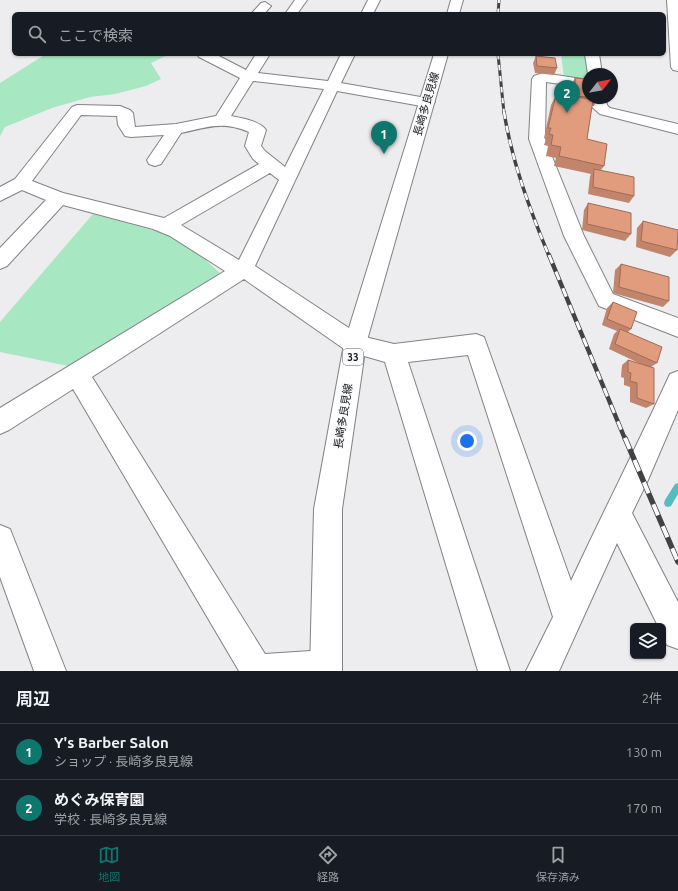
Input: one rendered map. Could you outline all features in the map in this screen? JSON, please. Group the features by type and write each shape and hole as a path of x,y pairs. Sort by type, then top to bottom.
{"street":[{"path":"292,12 301,0"},
{"path":"368,12 374,0"},
{"path":"454,12 457,0"},
{"path":"673,0 669,22 678,67"},
{"path":"208,56 247,76 332,86 427,102"},
{"path":"222,120 247,76 262,56"},
{"path":"0,422 78,375 243,270 289,179 347,56"},
{"name":"長崎多良見線","path":"326,668 328,509 355,344 440,56"},
{"path":"592,56 594,68"},
{"path":"582,83 543,77 538,80 537,139 574,236 606,300 678,328"},
{"path":"599,104 600,107 605,111 678,129"},
{"path":"0,194 21,184 77,110 120,111 125,113 126,125 131,132 176,129 222,120 238,122 258,130 252,146 259,155 289,179"},
{"path":"155,160 176,129"},
{"path":"165,226 271,165"},
{"path":"21,184 59,198 165,226 177,231 243,270 355,344 394,354 476,344 570,618"},
{"path":"0,261 59,198"},
{"path":"394,354 494,671"},
{"path":"78,375 257,671 326,668"},
{"path":"542,671 570,618 617,513 639,471 678,382"},
{"path":"617,513 678,634"},
{"path":"0,539 50,671"}],"green space":[{"path":"43,56 166,56 151,63 161,79 146,86 115,94 90,97 52,108 5,127 0,136 0,83"},
{"path":"561,56 588,56 588,68 582,68 582,80 564,78"},
{"path":"93,214 181,238 221,274 73,367 0,352 0,322"}],"building":[{"path":"536,56 555,58 557,68 537,66"},
{"path":"575,78 582,79 582,96 576,96"},
{"path":"556,95 578,99 578,97 582,98 582,104 592,104 587,139 607,144 604,166 559,156 561,147 551,145 553,135 549,134 551,128 548,128"},
{"path":"594,169 634,177 634,196 593,187"},
{"path":"588,203 631,213 631,234 587,224"},
{"path":"643,221 678,230 677,250 641,241"},
{"path":"621,264 669,277 669,301 619,287"},
{"path":"613,302 637,312 631,329 607,319"},
{"path":"620,329 662,347 657,363 615,344"},
{"path":"628,360 654,368 654,404 637,398 637,383 630,381 631,373 628,372"}],"waterway":[{"path":"668,503 678,487"}],"railway":[{"path":"498,12 499,0"},
{"path":"498,56 504,113"},
{"path":"504,112 507,131 522,186 549,256"},
{"path":"549,255 625,439"},
{"path":"625,438 678,562"}],"place":[{"name":"めぐみ保育園","path":"567,113"},
{"name":"Y's Barber Salon","path":"384,154"}]}
